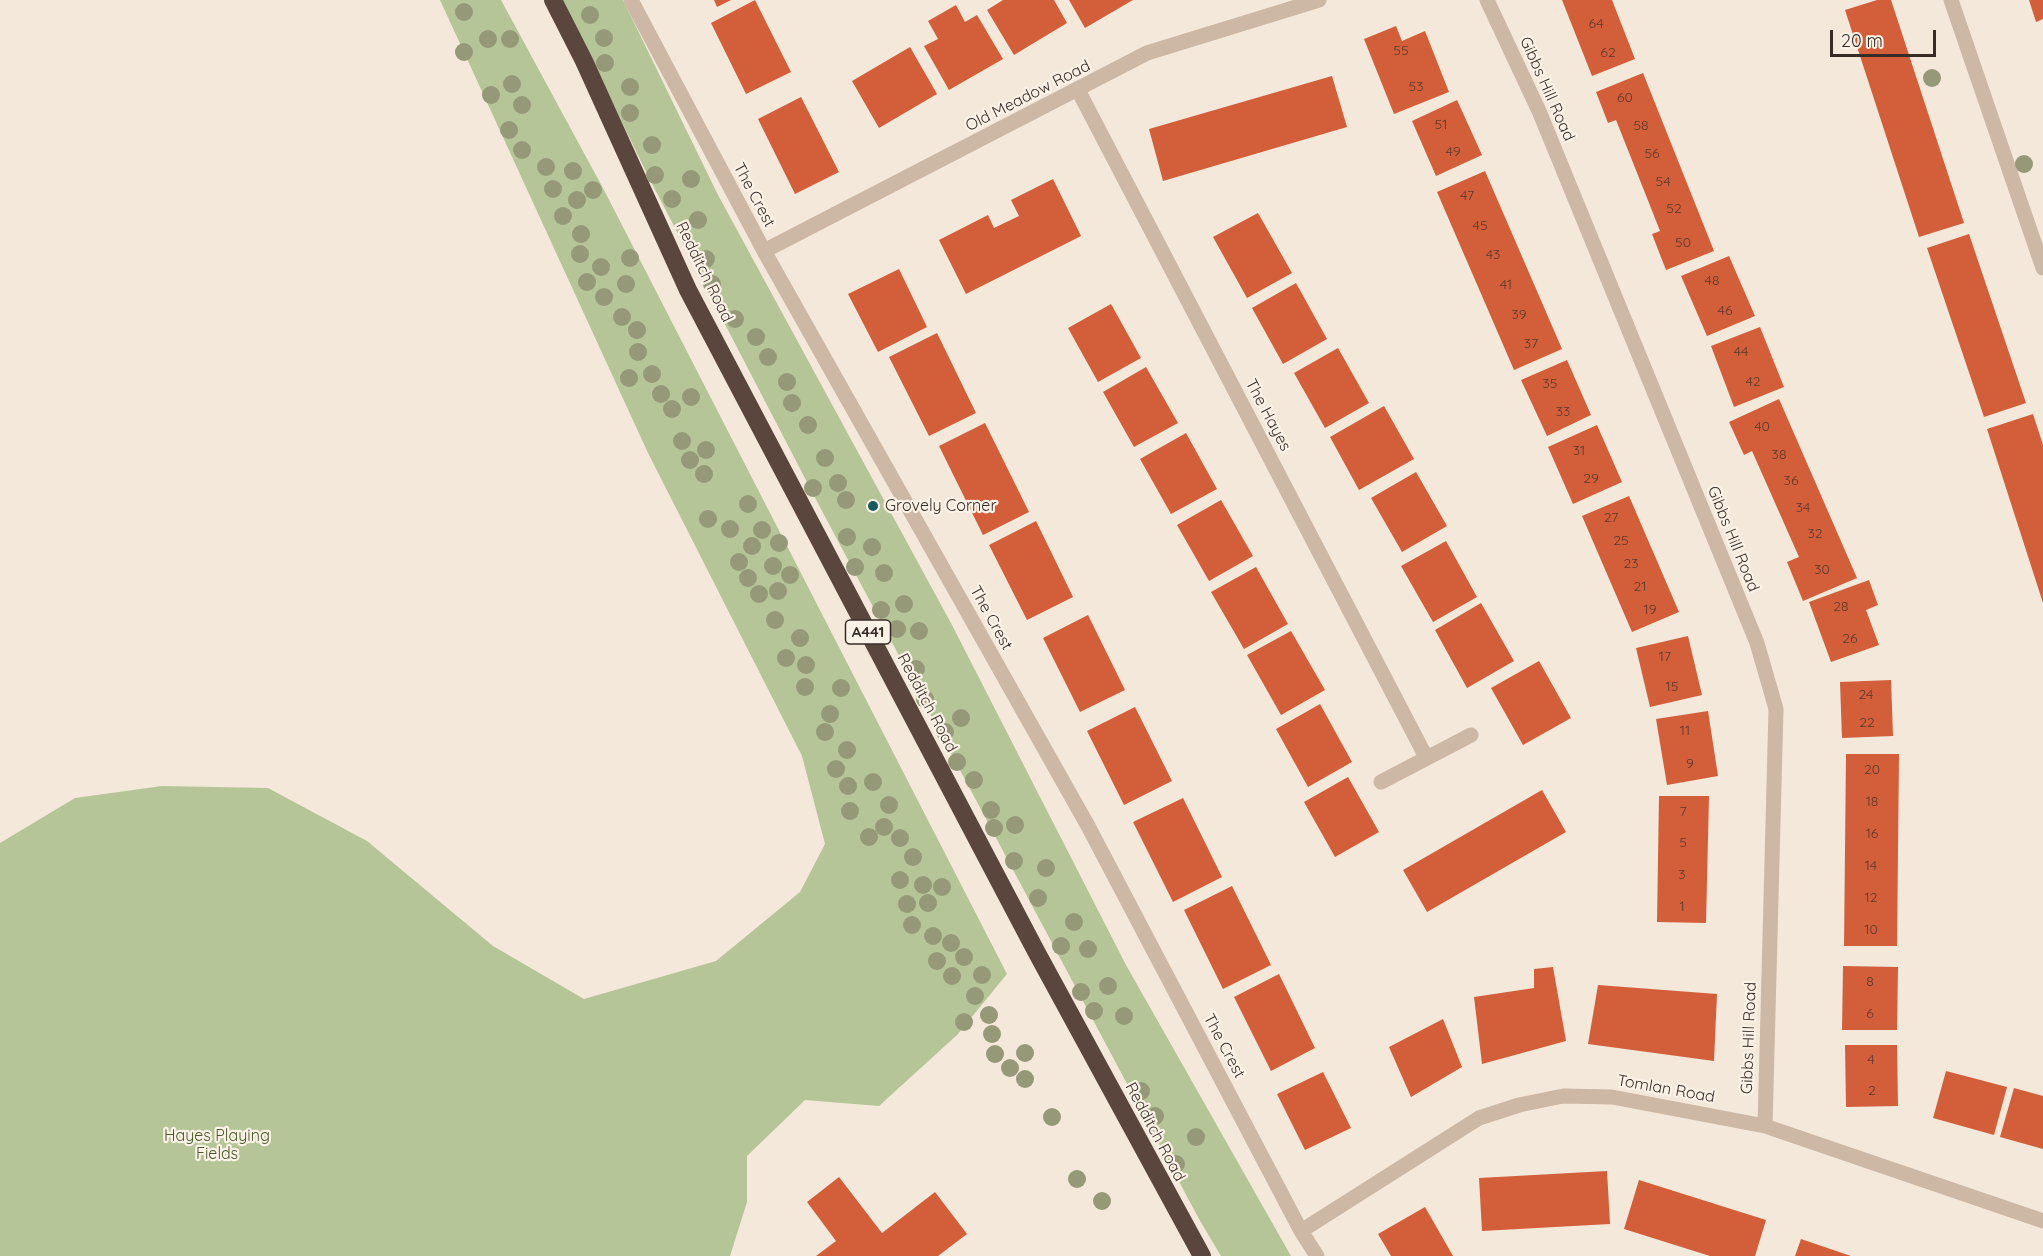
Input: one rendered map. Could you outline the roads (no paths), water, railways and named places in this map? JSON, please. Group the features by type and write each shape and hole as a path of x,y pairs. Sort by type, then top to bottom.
{"highway":[{"name":"Redditch Road","path":"553,0 584,61 688,290 1037,953 1202,1256"}],"street":[{"name":"The Crest","path":"631,0 764,251 1088,826 1301,1231 1317,1256"},
{"name":"Old Meadow Road","path":"764,251 1147,53 1319,0"},
{"name":"Gibbs Hill Road","path":"1487,0 1539,111 1757,643 1776,709 1765,1126"},
{"path":"1951,0 2043,268"},
{"name":"The Hayes","path":"1078,90 1426,757"},
{"path":"1381,782 1471,735"},
{"name":"Tomlan Road","path":"1301,1231 1479,1118 1519,1105 1563,1096 1612,1097 1765,1126 2043,1221"}],"place":[{"name":"Grovely Corner","path":"873,506"}],"park label":[{"name":"Hayes Playing Fields","path":"217,1145"}]}
